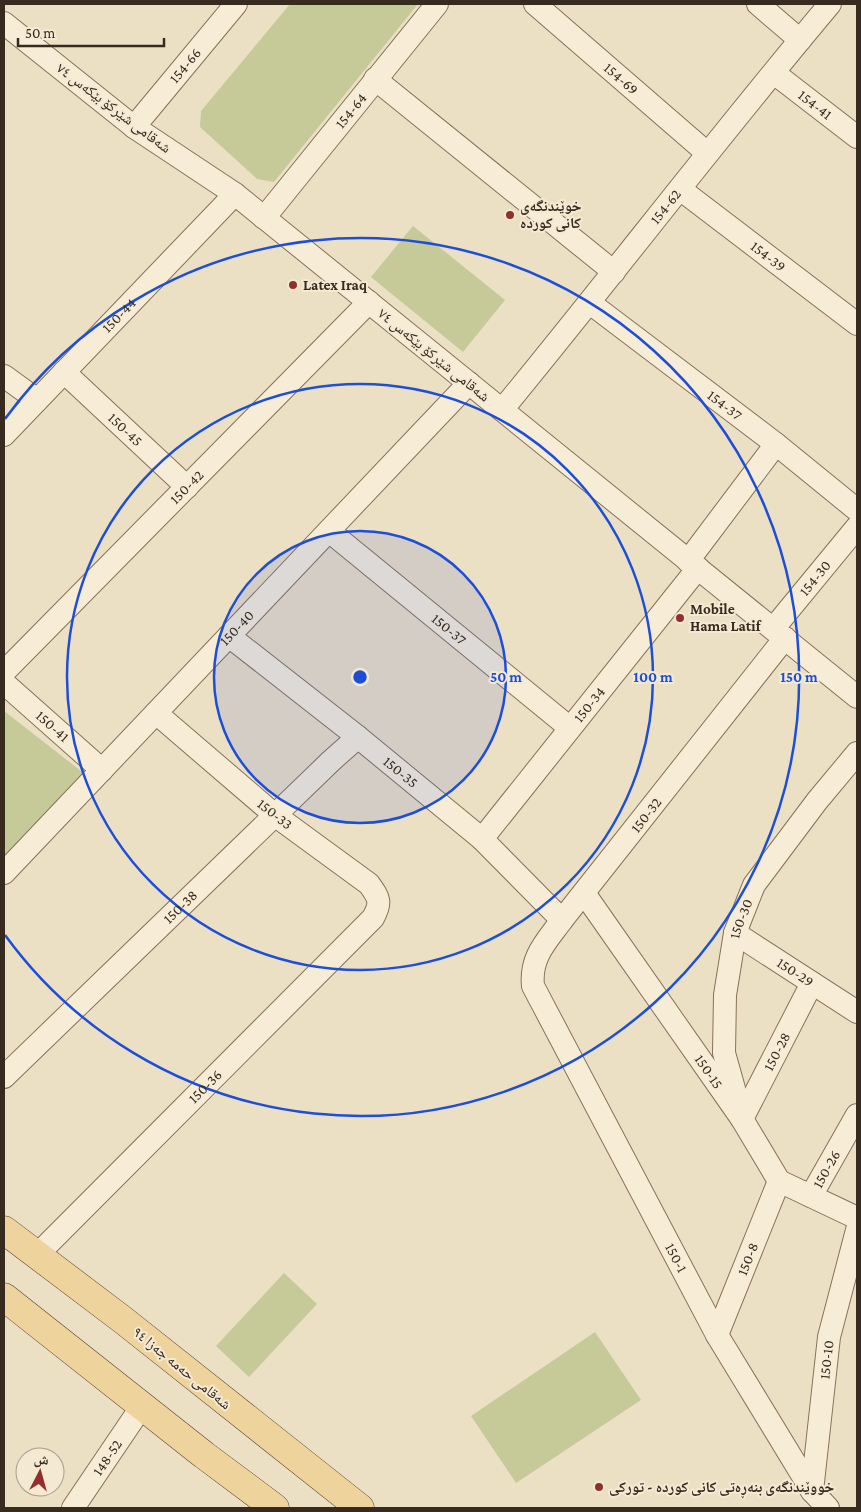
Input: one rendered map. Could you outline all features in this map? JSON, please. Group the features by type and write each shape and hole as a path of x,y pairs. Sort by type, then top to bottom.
{"main road":[{"name":"شەقامی حەمە جەزا ٩٤","path":"4,1230 123,1320 360,1508"},
{"path":"4,1297 142,1406 276,1508"}],"street":[{"name":"154-66","path":"134,127 234,4"},
{"name":"154-64","path":"264,218 437,4"},
{"name":"154-69","path":"535,4 707,153"},
{"path":"758,4 800,40"},
{"name":"154-62","path":"502,410 590,303 707,153 830,4"},
{"name":"شەقامی شێرکۆ بێکەس ٧٤","path":"4,25 134,127 235,194 857,697"},
{"name":"154-41","path":"774,73 857,137"},
{"path":"375,79 614,272"},
{"name":"154-39","path":"680,189 857,324"},
{"name":"150-44","path":"4,435 235,194"},
{"name":"150-42","path":"4,672 369,302"},
{"name":"154-37","path":"590,303 776,444 857,510"},
{"name":"150-45","path":"64,372 187,487"},
{"path":"4,376 37,400"},
{"name":"150-40","path":"4,873 469,383"},
{"name":"150-34","path":"482,839 570,728 693,564 776,444"},
{"name":"154-30","path":"779,634 857,528"},
{"name":"150-37","path":"329,531 570,728"},
{"name":"150-32","path":"540,999 533,986 533,966 537,956 562,920 584,894 779,634"},
{"name":"150-35","path":"229,636 358,737 482,839 562,920"},
{"name":"150-41","path":"4,683 102,770"},
{"name":"150-33","path":"156,713 276,816 369,884 377,895 379,903 374,918"},
{"name":"150-38","path":"4,1077 358,737"},
{"name":"150-30","path":"742,1119 724,1053 725,994 734,933 754,885 817,801 857,753"},
{"name":"150-15","path":"584,894 742,1119 780,1181"},
{"name":"150-36","path":"37,1255 374,918"},
{"name":"150-29","path":"734,933 857,1012"},
{"name":"150-28","path":"742,1119 812,983"},
{"name":"150-1","path":"540,999 717,1335 812,1491 828,1508"},
{"name":"150-26","path":"810,1196 857,1115"},
{"path":"780,1181 857,1218"},
{"name":"150-8","path":"717,1335 780,1181"},
{"name":"150-10","path":"812,1491 829,1337 857,1230"},
{"name":"148-52","path":"73,1508 142,1406"}],"green space":[{"path":"290,4 418,4 274,182 257,179 200,127 201,111"},
{"path":"413,226 505,300 463,352 371,277"},
{"path":"4,711 90,778 11,860 4,854"},
{"path":"284,1273 317,1304 249,1377 216,1346"},
{"path":"595,1332 641,1400 516,1483 471,1416"}],"place":[{"name":"خوێندنگەی کانی کوردە","path":"510,215"},
{"name":"Latex Iraq","path":"293,285"},
{"name":"Mobile Hama Latif","path":"680,618"},
{"name":"خووێندنگەی بنەڕەتی کانی کوردە - تورکی","path":"599,1487"}]}
